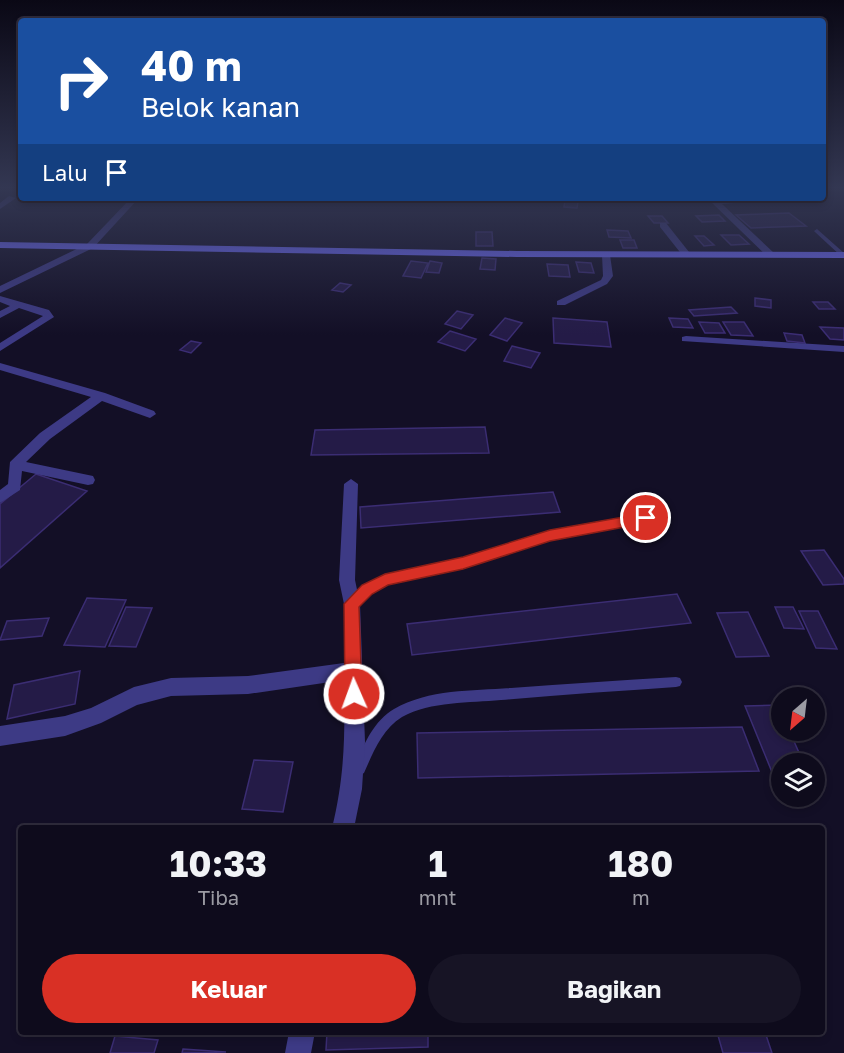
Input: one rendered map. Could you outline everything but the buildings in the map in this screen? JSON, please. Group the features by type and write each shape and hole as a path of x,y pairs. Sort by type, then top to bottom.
{"street":[{"path":"0,290 90,246 99,236"},
{"path":"672,236 686,254"},
{"path":"751,236 771,255"},
{"path":"0,244 606,255 844,255"},
{"path":"561,303 604,282 608,274 606,255"},
{"path":"0,299 45,312 49,317 0,348"},
{"path":"0,315 18,305"},
{"path":"686,339 844,349"},
{"path":"0,366 101,396 150,414"},
{"path":"0,498 15,486 15,465 45,436 101,396"},
{"path":"15,465 88,480"},
{"path":"344,825 352,789 355,742 352,604 347,580 351,484"},
{"path":"0,736 65,726 93,716 134,696 171,687 248,685 353,670"},
{"path":"298,1053 301,1035"}],"lane":[{"path":"823,236 844,255"},
{"path":"352,604 367,590 385,580 463,563 550,536 646,518"},
{"path":"352,789 364,759 386,724 397,713 413,706 454,699 676,682"}],"route":[{"path":"354,694 352,604 367,590 385,580 463,563 521,543 646,518"}]}
